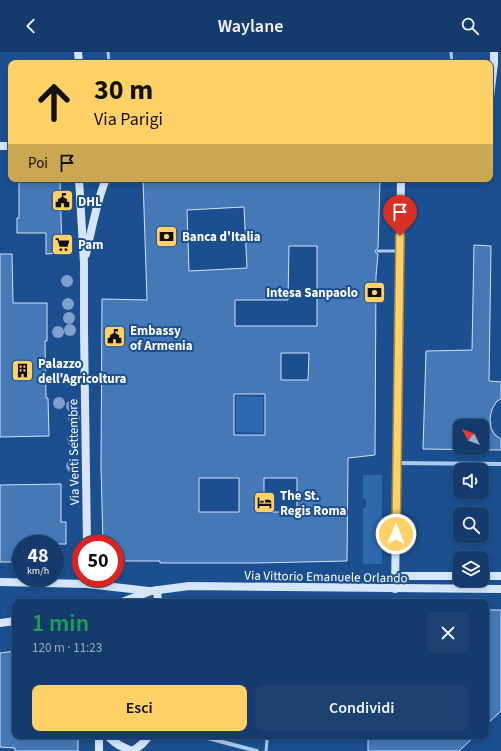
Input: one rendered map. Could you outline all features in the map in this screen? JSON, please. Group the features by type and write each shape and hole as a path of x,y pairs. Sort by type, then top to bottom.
{"main road":[{"path":"493,72 494,52"},
{"path":"493,67 494,63"},
{"name":"Via Venti Settembre","path":"79,182 84,263 87,535"},
{"name":"Via Venti Settembre","path":"84,263 105,182"},
{"path":"395,589 401,182"},
{"name":"Via Vittorio Emanuele Orlando","path":"396,576 453,576"},
{"path":"489,576 501,576"},
{"path":"0,582 72,581"},
{"name":"Via Vittorio Emanuele Orlando","path":"154,591 189,586 501,590"},
{"path":"124,587 154,591"},
{"path":"131,599 154,591"},
{"path":"154,591 157,599"},
{"path":"0,624 12,622"},
{"path":"99,739 99,751"},
{"path":"110,739 117,745 133,751 146,739"}],"street":[{"path":"397,463 501,464"},
{"path":"211,739 257,751"}],"lane":[{"path":"378,251 400,251"},
{"path":"266,739 266,751"}],"shaded area":[{"path":"236,396 263,397 263,433 236,432"},
{"path":"363,475 382,475 382,564 363,564 363,508 366,508 366,499 363,499"}],"building":[{"path":"19,182 60,182 62,253 46,254 46,233 17,233 17,218 19,218"},
{"path":"143,182 380,182 378,248 375,251 378,254 376,276 375,455 348,458 347,561 160,563 160,561 124,561 124,535 103,535 101,467 102,299 147,300","holes":["244,207 247,268 189,271 187,210","289,246 317,246 317,326 235,326 235,300 288,300","281,353 309,353 308,380 281,380","234,394 265,394 265,435 234,435","199,478 239,478 239,512 199,512","264,478 297,478 297,512 264,512"]},
{"path":"474,245 491,246 489,381 501,382 501,399 497,401 492,409 490,418 491,428 495,435 501,439 501,450 489,450 489,419 453,419 453,449 423,449 426,351 472,350"},
{"name":"Palazzo dell'Agricoltura","path":"0,254 12,254 13,303 47,303 47,341 45,341 46,398 48,398 49,436 0,437"},
{"path":"61,484 61,522 66,522 66,544 64,544 64,535 12,535 12,562 0,562 0,485"},
{"path":"489,610 501,610 501,711 489,722"},
{"path":"12,651 12,739 78,739 78,751 15,751 15,748 0,747 0,653"},
{"path":"368,739 472,739 459,751 368,751"}],"place":[{"name":"DHL","path":"62,201"},
{"name":"Banca d'Italia","path":"166,236"},
{"name":"Pam","path":"63,244"},
{"name":"Intesa Sanpaolo","path":"374,292"},
{"name":"Embassy of Armenia","path":"115,337"},
{"name":"Palazzo dell'Agricoltura","path":"23,370"},
{"name":"The St. Regis Roma","path":"265,502"}],"route":[{"path":"396,534 400,236"}]}
